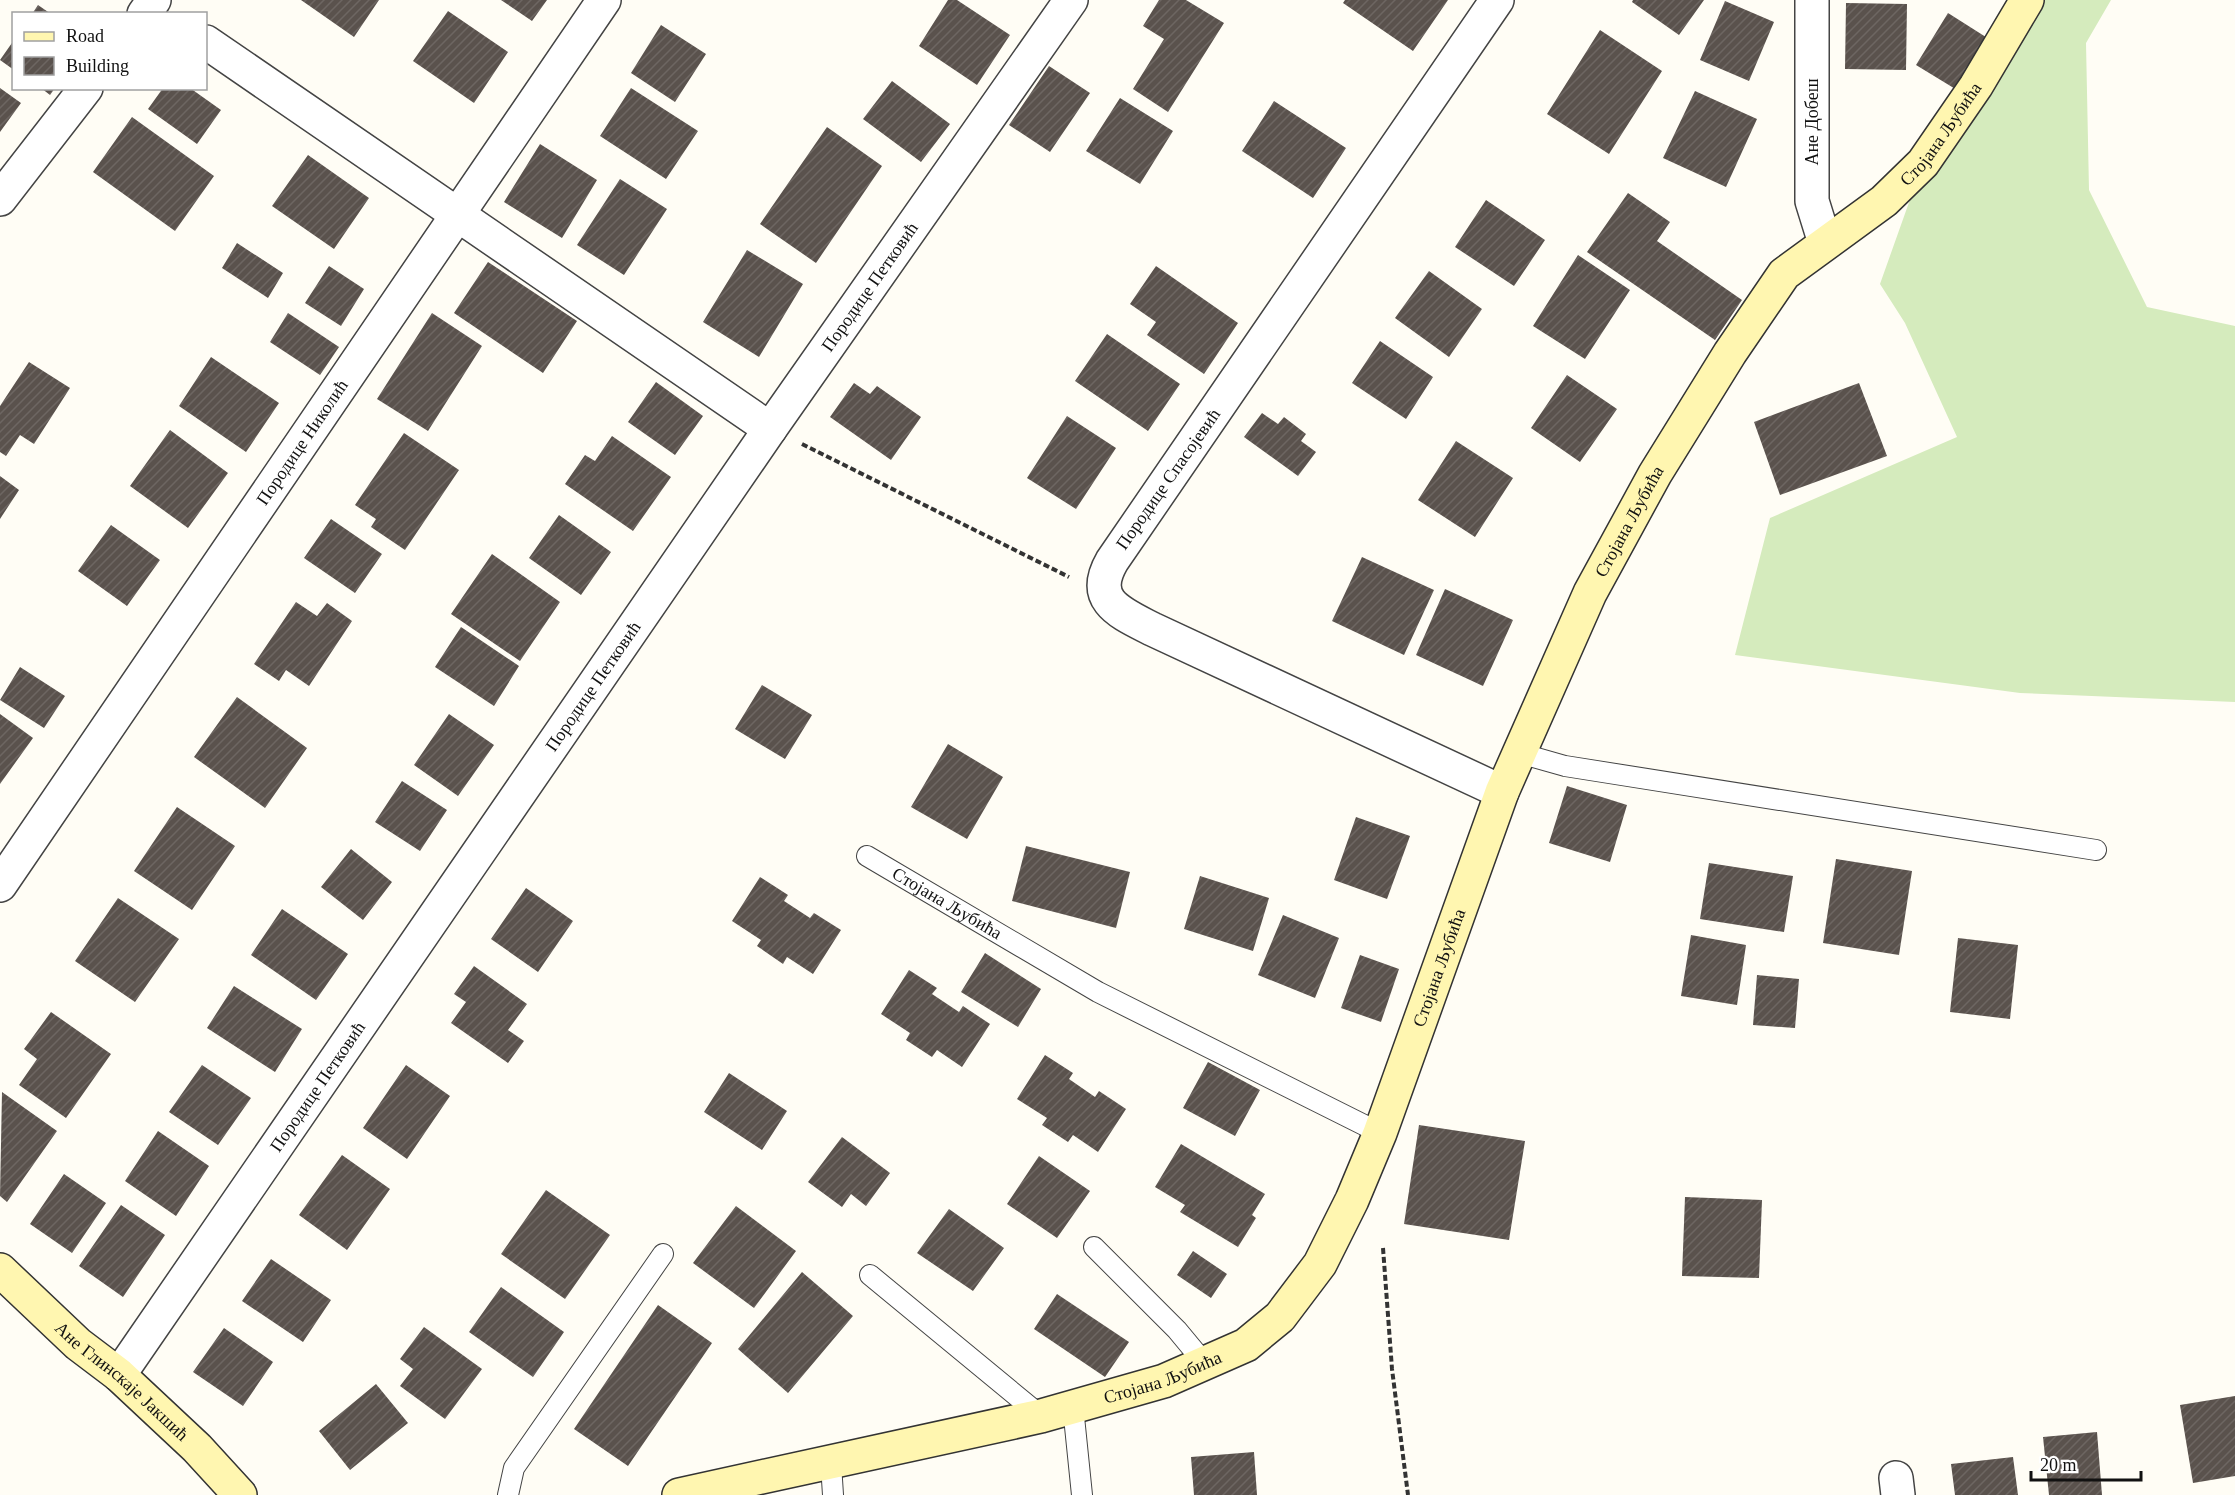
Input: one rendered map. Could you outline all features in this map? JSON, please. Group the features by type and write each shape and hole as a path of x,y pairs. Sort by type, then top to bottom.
{"street":[{"name":"Породице Николић","path":"0,885 604,0"},
{"name":"Породице Петковић","path":"119,1375 770,429 1071,0"},
{"name":"Породице Спасојевић","path":"1105,595 1104,581 1112,561 1497,0"},
{"name":"Ане Добеш","path":"1812,0 1812,201 1825,243"},
{"name":"Стојана Љубића","path":"679,1495 832,1479 1164,1381 1206,1365 1246,1345 1266,1330 1303,1287 1334,1239 1380,1134 1502,792 1590,593 1655,474 1730,353 1778,283 1797,262 1884,201 1923,163 1976,86 2026,0"},
{"path":"207,43 770,429"},
{"path":"0,199 84,90"},
{"path":"1105,595 1118,611 1152,629 1502,792"},
{"name":"Ане Глинскаје Јакшић","path":"5,1283 119,1375 196,1448 240,1495"}],"lane":[{"path":"1520,753 1564,766 2096,850"},
{"name":"Стојана Љубића","path":"867,856 1098,992 1380,1134"},
{"path":"1094,1247 1161,1313 1206,1365"},
{"path":"508,1495 514,1468 663,1254"},
{"path":"870,1275 1041,1416"},
{"path":"1073,1407 1082,1495"}],"path":[{"path":"770,429 1105,595"},
{"path":"1383,1248 1392,1370 1408,1495"}],"green space":[{"path":"2027,0 2111,0 2086,43 2089,190 2147,307 2235,326 2235,702 2020,693 1735,655 1770,518 1957,437 1905,323 1880,284 1923,163"}],"building":[{"path":"301,0 379,0 354,37"},
{"path":"501,0 547,0 532,21"},
{"path":"948,0 957,0 1010,35 977,85 919,46"},
{"path":"1159,0 1186,0 1224,23 1168,112 1133,89 1164,39 1143,26"},
{"path":"1345,0 1448,0 1413,51 1343,3"},
{"path":"1633,0 1704,0 1679,35 1632,2"},
{"path":"1725,1 1774,22 1749,81 1700,60"},
{"path":"1846,3 1907,4 1906,70 1845,69"},
{"path":"38,5 48,12 33,12"},
{"path":"448,11 508,52 474,103 413,61"},
{"path":"1948,13 1989,39 1957,90 1916,65"},
{"path":"661,25 706,54 675,102 631,73"},
{"path":"1600,30 1662,71 1609,154 1547,114"},
{"path":"12,43 12,69 0,60"},
{"path":"1049,66 1090,93 1050,152 1009,125"},
{"path":"892,81 950,124 921,162 863,119"},
{"path":"0,88 21,103 0,132"},
{"path":"631,88 698,131 666,179 600,136"},
{"path":"44,90 54,90 50,95"},
{"path":"162,90 193,90 221,110 197,144 148,109"},
{"path":"1695,91 1757,119 1726,187 1663,158"},
{"path":"1120,98 1173,131 1140,184 1086,151"},
{"path":"1274,101 1346,148 1313,198 1242,151"},
{"path":"132,117 214,176 175,231 93,172"},
{"path":"827,127 882,166 816,263 760,224"},
{"path":"540,144 597,180 562,238 504,202"},
{"path":"308,155 369,198 334,249 272,206"},
{"path":"620,179 667,209 624,275 577,245"},
{"path":"1628,193 1670,222 1657,241 1742,300 1715,340 1587,252"},
{"path":"1486,200 1545,240 1514,286 1455,247"},
{"path":"237,243 283,273 268,298 222,268"},
{"path":"747,250 803,284 759,357 703,322"},
{"path":"1578,255 1630,290 1585,359 1533,326"},
{"path":"488,262 577,321 543,373 454,313"},
{"path":"329,266 364,289 341,326 305,303"},
{"path":"1156,266 1238,323 1204,374 1147,335 1156,322 1130,304"},
{"path":"1429,271 1482,309 1449,357 1395,318"},
{"path":"288,313 339,347 320,375 270,342"},
{"path":"432,313 482,346 428,431 377,399"},
{"path":"1107,334 1180,384 1148,431 1075,381"},
{"path":"1380,341 1433,377 1406,419 1352,383"},
{"path":"211,357 279,403 246,452 179,406"},
{"path":"29,362 70,388 34,444 20,435 6,456 0,452 0,406"},
{"path":"1567,375 1617,409 1580,462 1531,428"},
{"path":"656,382 703,416 675,455 628,422"},
{"path":"854,383 870,394 877,386 921,417 891,460 830,417"},
{"path":"1859,383 1887,456 1780,495 1754,422"},
{"path":"1262,413 1278,424 1284,417 1306,434 1301,441 1316,452 1298,476 1244,437"},
{"path":"1067,416 1116,448 1076,509 1027,478"},
{"path":"170,430 228,473 188,528 130,486"},
{"path":"404,433 459,470 405,550 371,527 376,519 355,505"},
{"path":"612,436 671,477 633,531 565,484 585,455 595,461"},
{"path":"1456,441 1513,478 1475,537 1418,500"},
{"path":"0,476 19,490 0,519"},
{"path":"559,515 611,552 581,595 529,558"},
{"path":"331,519 382,554 355,593 304,558"},
{"path":"111,525 160,560 127,606 78,571"},
{"path":"492,554 560,602 520,661 451,614"},
{"path":"1362,557 1434,590 1404,655 1332,621"},
{"path":"1445,589 1513,620 1483,686 1416,655"},
{"path":"296,602 317,616 327,603 352,621 309,686 286,670 279,681 254,664"},
{"path":"461,627 519,666 494,706 435,667"},
{"path":"20,667 65,696 44,728 0,700"},
{"path":"762,685 812,715 785,759 735,729"},
{"path":"237,697 307,748 265,808 194,757"},
{"path":"0,714 33,738 0,784"},
{"path":"449,714 494,745 458,796 414,765"},
{"path":"948,744 1003,777 967,839 911,807"},
{"path":"402,781 447,810 420,851 375,822"},
{"path":"1567,786 1627,805 1610,862 1549,843"},
{"path":"177,807 235,846 192,910 134,871"},
{"path":"1356,817 1410,836 1387,899 1334,880"},
{"path":"1026,846 1130,872 1116,928 1012,901"},
{"path":"351,849 392,882 363,920 321,887"},
{"path":"1836,859 1912,871 1899,955 1823,943"},
{"path":"1709,863 1793,876 1784,932 1700,919"},
{"path":"1200,876 1269,898 1253,951 1184,929"},
{"path":"760,877 788,895 784,901 810,918 814,913 841,930 813,974 787,957 783,964 757,946 761,940 732,921"},
{"path":"526,888 573,921 538,972 491,939"},
{"path":"118,898 179,939 135,1002 75,961"},
{"path":"282,909 348,954 316,1000 251,955"},
{"path":"1283,915 1339,938 1315,998 1258,975"},
{"path":"1691,935 1746,945 1737,1005 1681,996"},
{"path":"1958,938 2018,945 2010,1019 1950,1012"},
{"path":"985,953 1041,989 1018,1027 961,992"},
{"path":"1360,955 1399,969 1381,1022 1341,1008"},
{"path":"474,966 527,1004 508,1030 524,1041 508,1063 451,1023 466,1002 454,994"},
{"path":"909,970 937,988 932,994 959,1012 963,1006 990,1024 962,1067 937,1050 932,1057 906,1040 910,1033 881,1014"},
{"path":"1757,975 1799,979 1795,1028 1753,1025"},
{"path":"234,986 302,1029 275,1072 207,1028"},
{"path":"51,1012 111,1054 66,1118 19,1085 37,1059 24,1049"},
{"path":"1045,1055 1073,1073 1069,1079 1095,1097 1099,1091 1126,1109 1098,1152 1073,1135 1068,1142 1042,1125 1047,1118 1017,1099"},
{"path":"1208,1062 1260,1090 1235,1136 1183,1108"},
{"path":"202,1065 251,1098 218,1145 169,1112"},
{"path":"406,1065 450,1096 407,1159 363,1128"},
{"path":"729,1073 787,1111 762,1150 704,1112"},
{"path":"2,1092 57,1131 7,1202 0,1196"},
{"path":"1419,1125 1525,1141 1509,1240 1404,1224"},
{"path":"158,1131 209,1166 176,1216 125,1181"},
{"path":"842,1137 890,1173 866,1206 851,1194 842,1207 808,1182"},
{"path":"1181,1144 1265,1194 1252,1215 1256,1218 1238,1247 1180,1212 1185,1205 1155,1187"},
{"path":"342,1155 390,1189 347,1250 299,1215"},
{"path":"1039,1156 1090,1191 1057,1238 1007,1204"},
{"path":"64,1174 106,1203 72,1253 30,1224"},
{"path":"546,1190 610,1235 565,1299 501,1254"},
{"path":"1685,1197 1762,1200 1759,1278 1682,1276"},
{"path":"121,1205 165,1235 123,1297 79,1266"},
{"path":"736,1206 796,1251 754,1308 693,1263"},
{"path":"949,1209 1004,1248 973,1291 917,1253"},
{"path":"1193,1251 1227,1274 1211,1298 1177,1275"},
{"path":"271,1259 331,1300 303,1342 242,1301"},
{"path":"802,1272 853,1316 788,1393 738,1349"},
{"path":"501,1287 564,1332 533,1377 469,1332"},
{"path":"1057,1294 1129,1342 1105,1377 1034,1329"},
{"path":"658,1305 712,1343 628,1466 574,1429"},
{"path":"424,1327 482,1369 445,1419 400,1386 413,1369 400,1359"},
{"path":"224,1328 273,1362 243,1406 193,1372"},
{"path":"376,1384 408,1423 350,1470 319,1431"},
{"path":"2235,1396 2235,1476 2193,1483 2180,1405"},
{"path":"2097,1432 2102,1495 2049,1495 2043,1437"},
{"path":"1254,1452 1257,1495 1194,1495 1191,1457"},
{"path":"2013,1457 2018,1495 1955,1495 1951,1464"}]}
